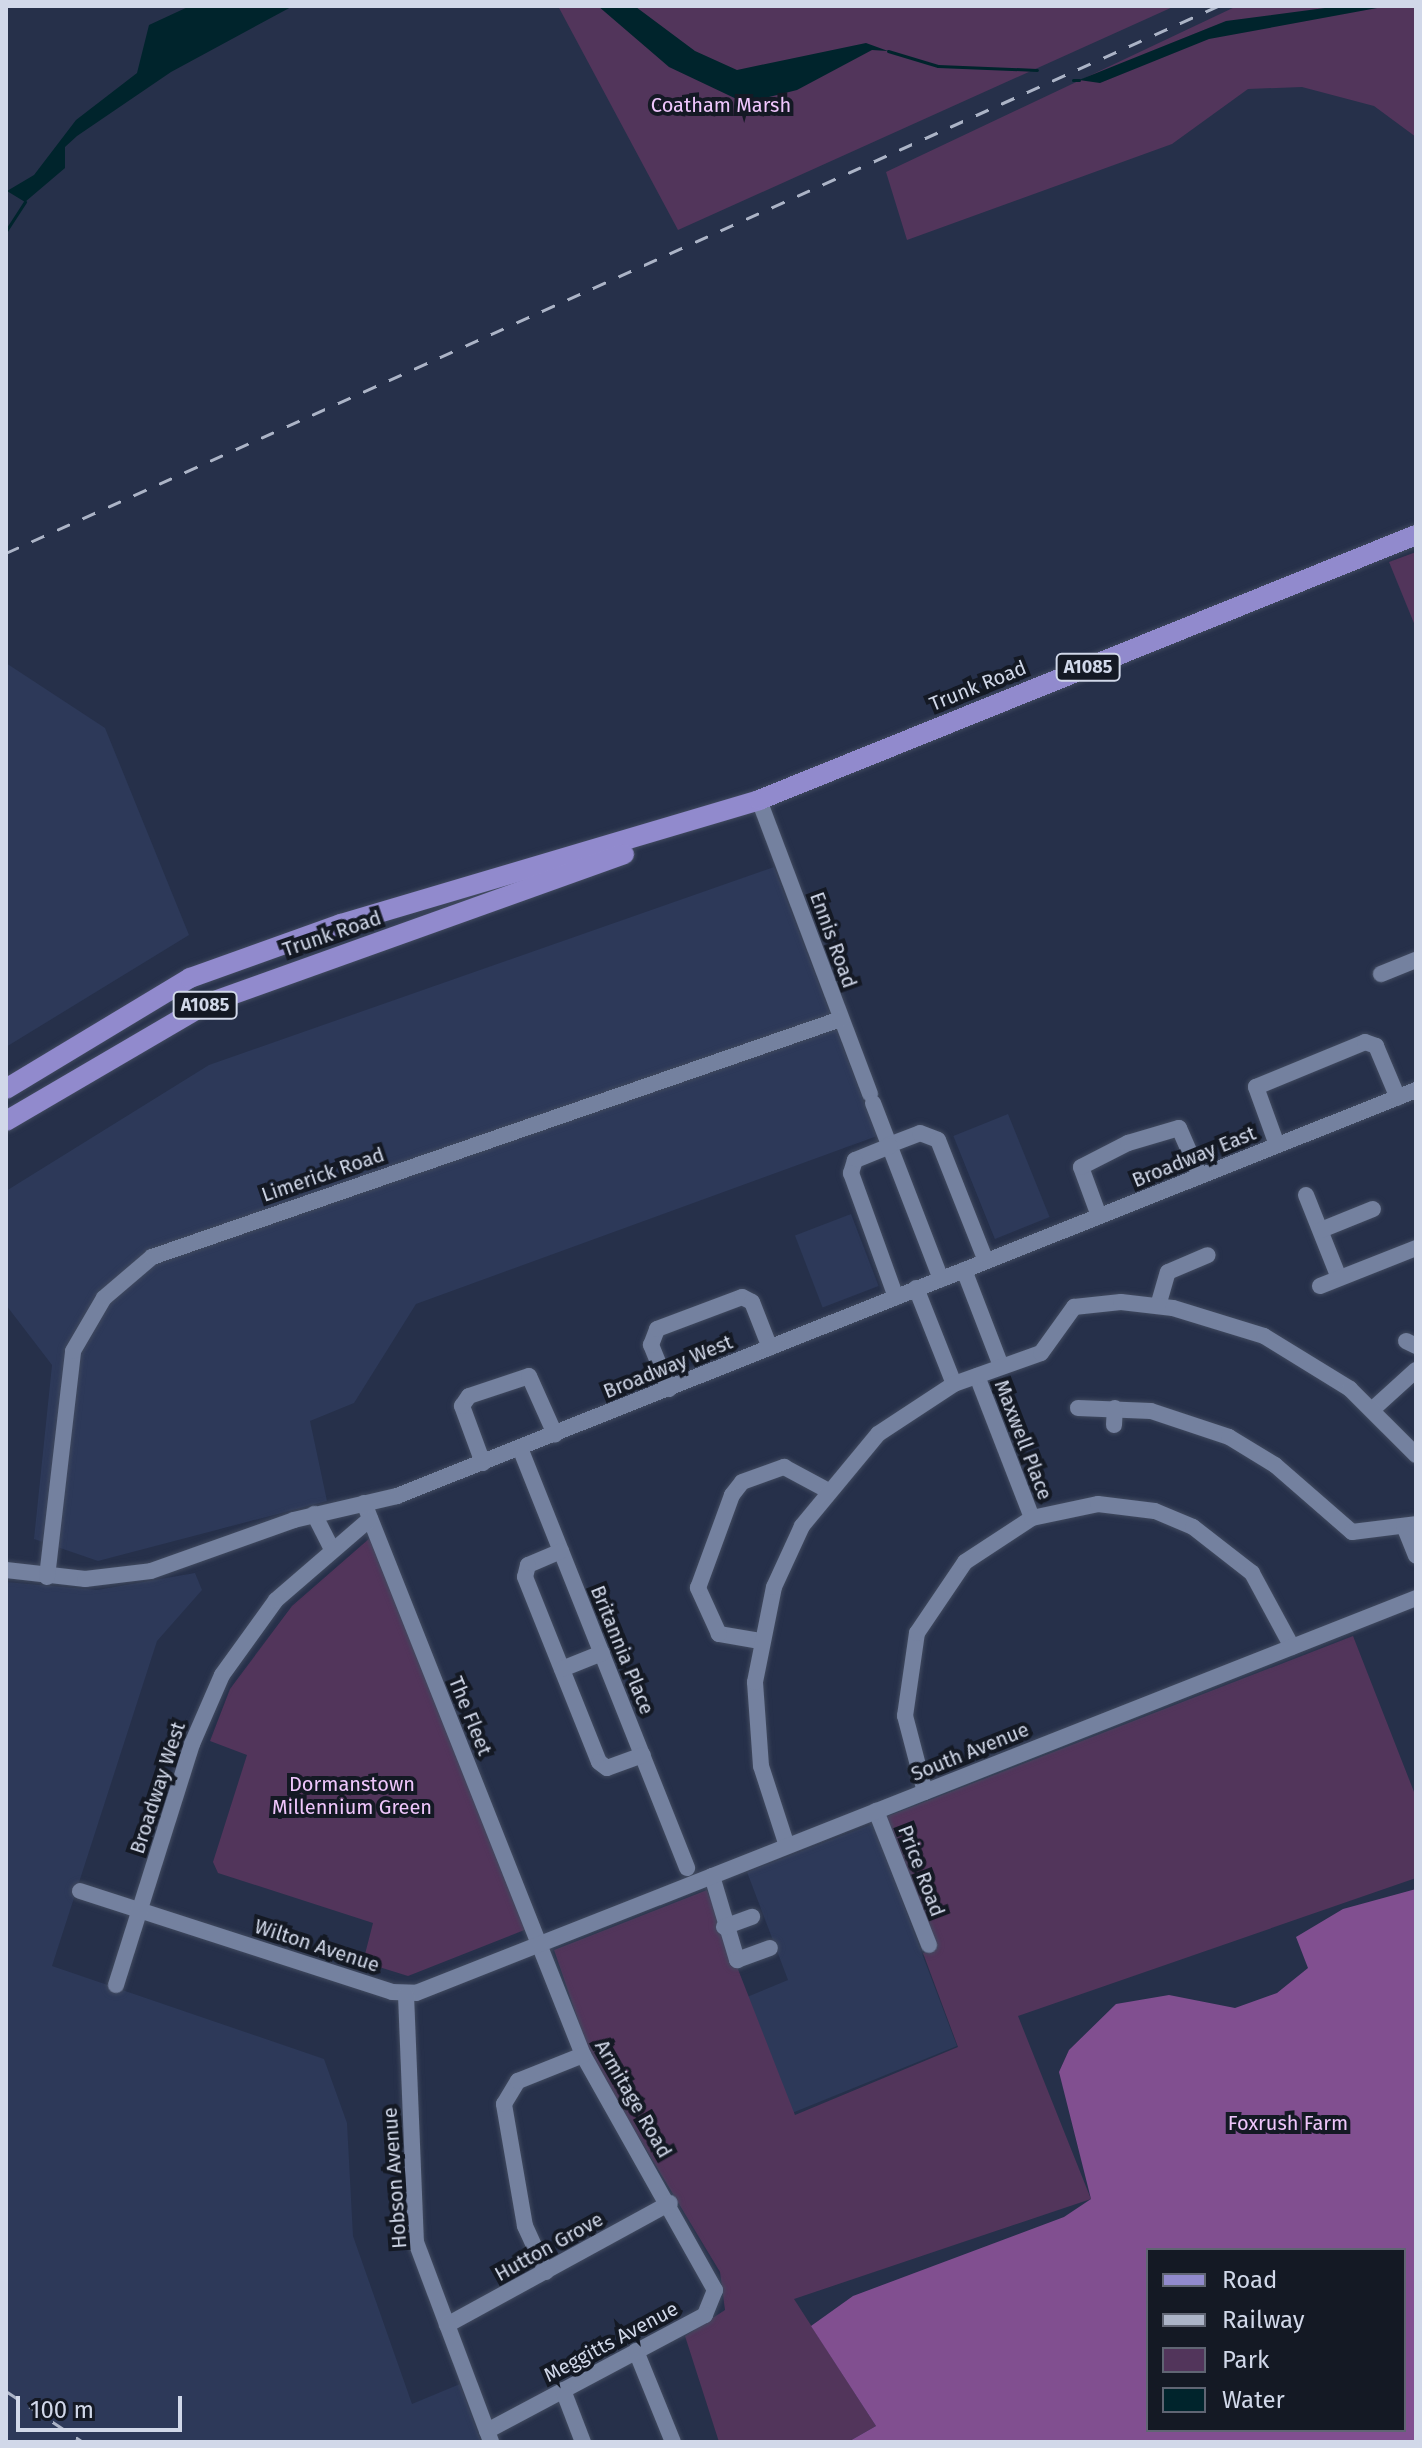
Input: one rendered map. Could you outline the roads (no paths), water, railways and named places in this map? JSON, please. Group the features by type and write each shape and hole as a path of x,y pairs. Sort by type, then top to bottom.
{"main road":[{"name":"Trunk Road","path":"6,1089 190,978 341,924 690,824 759,800 1416,535"},
{"name":"Trunk Road","path":"6,1121 206,1004 586,871 690,824"}],"street":[{"name":"Ennis Road","path":"759,800 941,1279"},
{"path":"1381,974 1416,960"},
{"name":"Limerick Road","path":"47,1577 73,1351 104,1298 139,1266 197,1238 841,1019"},
{"path":"1277,1145 1256,1087 1365,1042 1376,1046 1398,1098"},
{"name":"Broadway East","path":"986,1261 1416,1090"},
{"path":"1099,1216 1081,1167 1128,1143 1179,1128 1200,1176"},
{"path":"896,1297 851,1173 855,1160 889,1145 920,1133 938,1140 986,1261"},
{"path":"1306,1195 1339,1278"},
{"path":"1321,1230 1373,1209"},
{"path":"1320,1286 1416,1248"},
{"path":"1158,1306 1168,1272 1208,1255"},
{"name":"Broadway West","path":"116,1985 222,1675 259,1620 367,1511 986,1261"},
{"name":"Maxwell Place","path":"964,1270 1001,1366"},
{"path":"916,1288 954,1384"},
{"path":"669,1389 651,1345 657,1329 742,1297 752,1302 770,1348"},
{"path":"787,1846 756,1727 760,1641 783,1562 825,1489 878,1434 954,1384 1041,1353 1062,1317 1082,1304 1158,1306 1264,1336 1373,1409 1416,1455"},
{"path":"1373,1409 1416,1370"},
{"path":"483,1463 462,1406 469,1396 529,1376 555,1434"},
{"name":"Maxwell Place","path":"977,1376 1032,1518"},
{"path":"1078,1408 1114,1416 1184,1420 1245,1445 1341,1528 1363,1533 1410,1525 1416,1556"},
{"name":"Britannia Place","path":"520,1448 687,1868"},
{"path":"760,1641 719,1634 698,1588 732,1495 742,1482 784,1467 825,1489"},
{"path":"925,1792 905,1716 917,1633 965,1562 1032,1518 1098,1504 1155,1511 1193,1527 1252,1573 1292,1647"},
{"path":"6,1570 47,1577 172,1566 314,1514 367,1511"},
{"name":"The Fleet","path":"367,1511 540,1944"},
{"path":"314,1514 331,1547"},
{"path":"561,1551 524,1572 562,1669 602,1766 643,1755"},
{"name":"South Avenue","path":"540,1944 1416,1598"},
{"path":"562,1669 602,1653"},
{"name":"Price Road","path":"876,1811 929,1945"},
{"path":"712,1876 724,1927 737,1960 770,1948"},
{"name":"Wilton Avenue","path":"80,1891 406,1995"},
{"path":"724,1927 752,1917"},
{"path":"406,1995 540,1944"},
{"name":"Armitage Road","path":"540,1944 583,2055 708,2265"},
{"name":"Hobson Avenue","path":"406,1995 415,2231 489,2436"},
{"path":"546,2272 525,2226 504,2104 518,2081 583,2055"},
{"name":"Hutton Grove","path":"447,2325 670,2203"},
{"name":"Meggitts Avenue","path":"489,2436 563,2390 715,2306 708,2265"},
{"path":"636,2351 673,2442"},
{"path":"563,2390 583,2442"}],"water":[{"path":"190,6 293,6 171,72 77,136 65,147 65,168 25,202 7,191 34,175 76,120 137,73 149,25"},
{"path":"598,6 636,7 695,51 737,70 866,43 888,51 872,50 797,90 745,103 669,67"},
{"path":"1340,6 1388,6 1209,39 1100,83 1079,80 1226,21"}],"waterway":[{"path":"888,51 938,66 1037,70"},
{"path":"1073,80 1079,80"},
{"path":"6,231 25,202"}],"railway":[{"path":"6,553 1218,6"},
{"path":"6,2391 83,2442"}],"park label":[{"name":"Coatham Marsh","path":"721,105"},
{"name":"Dormanstown Millennium Green","path":"352,1796"},
{"name":"Foxrush Farm","path":"1288,2123"}]}
